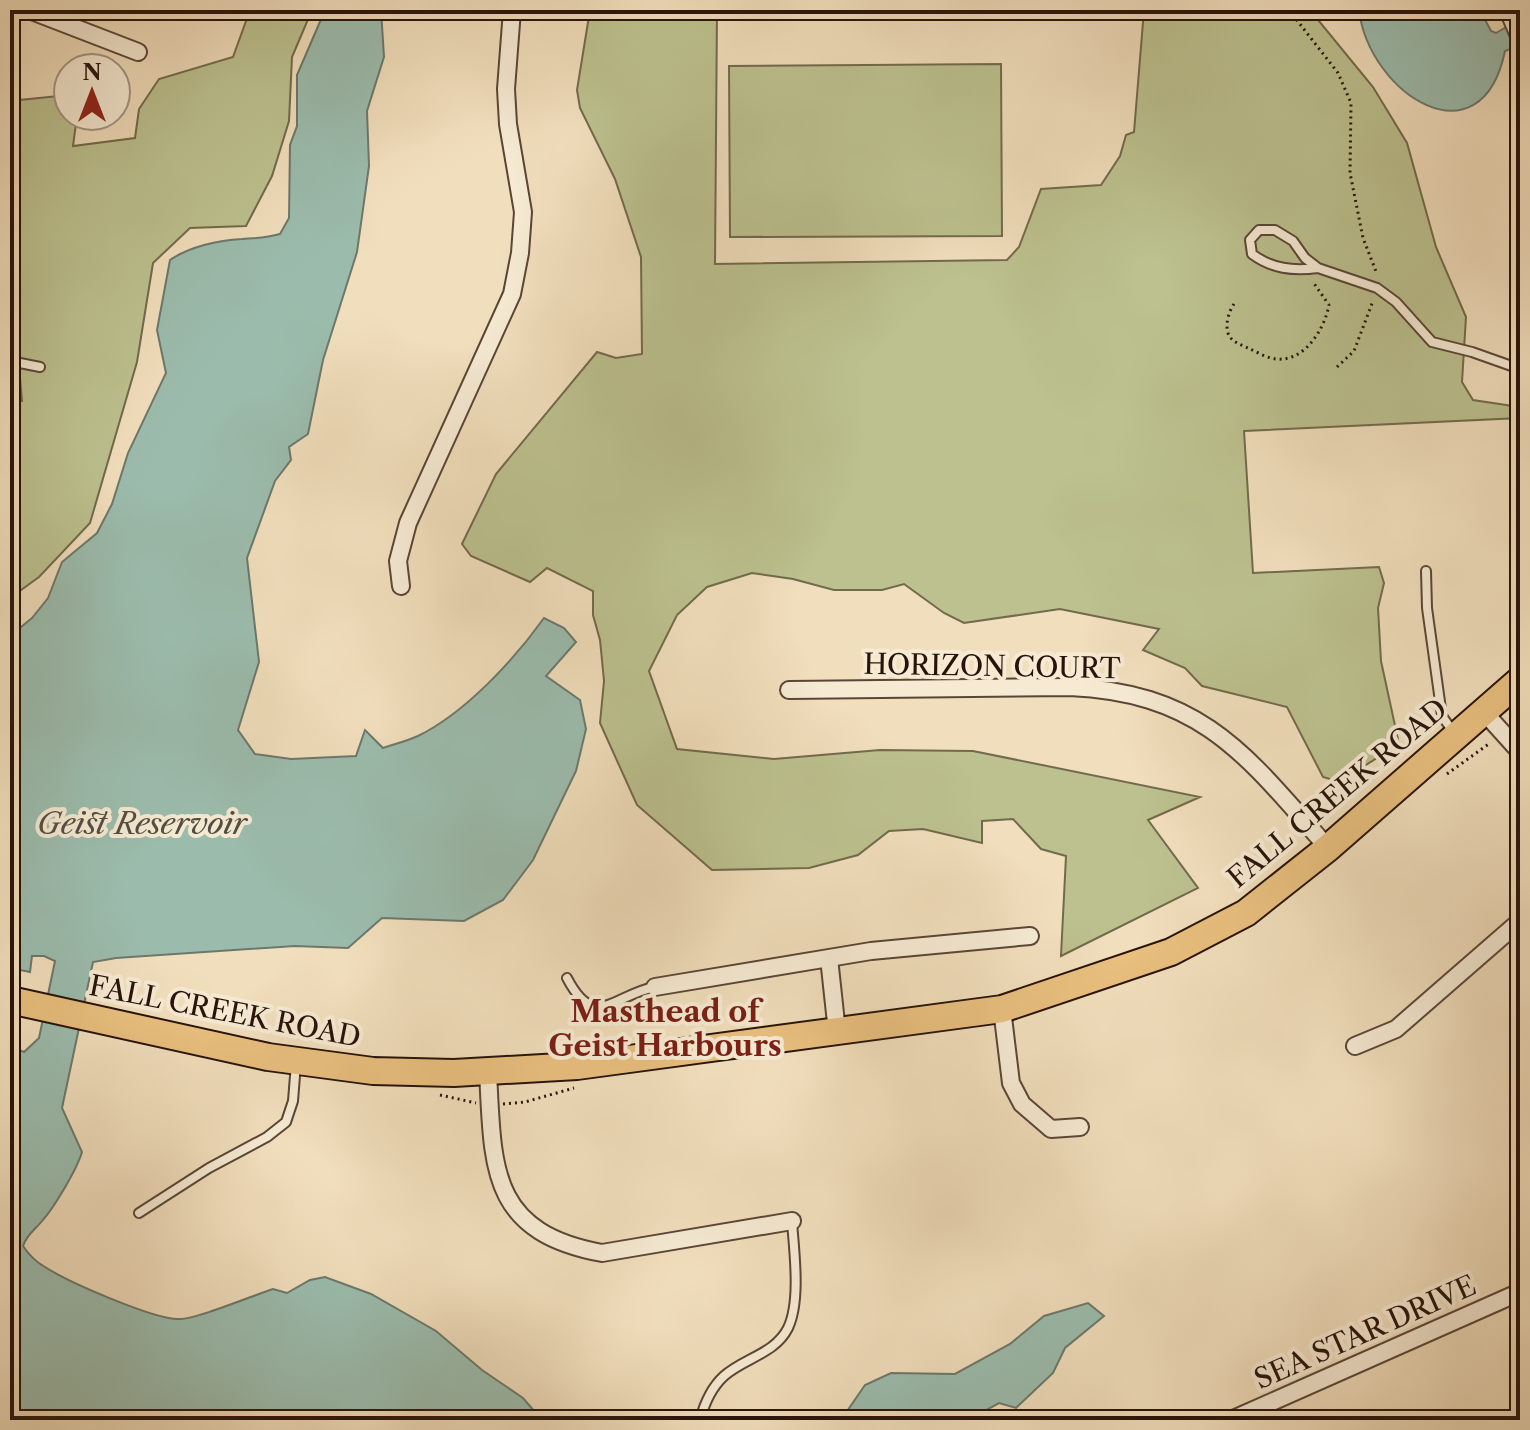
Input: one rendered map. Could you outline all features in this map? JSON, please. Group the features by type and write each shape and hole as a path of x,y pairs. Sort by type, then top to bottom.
{"main road":[{"name":"FALL CREEK ROAD","path":"10,1000 296,1062 396,1073 488,1072 577,1066 1002,1009 1171,952 1209,934 1268,898 1520,680"}],"street":[{"path":"29,10 138,52"},
{"path":"401,586 398,561 408,523 486,356 515,280 523,212 507,101 512,10"},
{"path":"1508,10 1520,38"},
{"name":"HORIZON COURT","path":"789,690 1070,687 1110,689 1137,695 1191,716 1229,743 1264,776 1328,848"},
{"path":"1484,712 1520,752"},
{"path":"1355,1046 1396,1029 1520,921"},
{"path":"655,987 871,951 1030,936"},
{"path":"829,958 837,1032"},
{"path":"1002,1009 1011,1083 1022,1104 1051,1129 1080,1127"},
{"path":"488,1072 491,1140 498,1177 516,1209 532,1226 554,1240 602,1253 792,1221"},
{"name":"SEA STAR DRIVE","path":"1231,1420 1520,1292"}],"lane":[{"path":"1318,268 1303,270 1266,265 1252,254 1250,240 1259,230 1275,230 1293,241 1305,258 1318,268 1377,288 1396,302 1432,342 1520,369"},
{"path":"10,361 40,367"},
{"path":"1426,571 1427,608 1442,716 1456,736"},
{"path":"567,978 576,996 591,1005 607,1007 634,992 655,987"},
{"path":"139,1213 209,1168 267,1137 286,1122 293,1101 296,1062"},
{"path":"700,1420 704,1406 723,1377 768,1350 789,1326 795,1256 792,1221"}],"path":[{"path":"1289,10 1338,73 1351,103 1350,173 1363,238 1377,275 1377,288 1354,351 1337,367"},
{"path":"1234,304 1229,312 1227,331 1233,341 1271,358 1287,359 1309,346 1326,322 1329,305 1303,270"}],"green space":[{"path":"250,10 312,10 292,57 289,121 272,176 246,226 190,228 153,263 137,362 90,523 39,577 10,598 10,402 22,401 10,302 10,101 52,97 52,132 75,132 73,146 135,138 139,109 159,79 233,57"},
{"path":"590,10 717,10 715,264 1007,260 1019,247 1041,189 1101,185 1120,156 1126,135 1134,132 1144,10 1310,10 1373,87 1407,143 1436,247 1466,317 1462,382 1473,400 1520,407 1520,418 1244,431 1253,573 1379,567 1384,583 1378,608 1381,661 1399,744 1339,782 1323,777 1287,707 1202,686 1185,668 1143,650 1159,629 1060,609 964,623 944,613 904,584 882,590 834,590 793,579 752,573 707,587 677,615 649,671 677,749 774,759 880,750 973,751 1200,797 1148,820 1198,888 1061,956 1066,856 1041,849 1013,819 982,821 982,843 923,829 889,831 858,855 809,868 712,870 637,805 600,723 604,681 600,640 593,615 593,591 547,568 530,582 471,556 462,544 496,474 597,352 616,358 642,354 641,257 615,179 580,108 577,90"},
{"path":"1001,64 1002,236 730,237 729,66"}],"water":[{"name":"Geist Reservoir","path":"325,10 381,10 384,57 367,111 369,166 357,252 323,360 308,434 289,447 291,460 275,481 247,558 259,662 238,730 255,754 291,759 356,756 365,730 383,748 410,739 436,726 471,700 503,668 544,618 564,628 576,642 546,676 580,700 586,729 576,771 533,860 503,900 464,921 382,918 348,948 295,946 93,962 62,1108 82,1152 59,1198 23,1246 39,1263 56,1274 131,1307 178,1319 211,1312 273,1289 287,1293 310,1280 325,1277 371,1294 436,1331 482,1370 523,1398 542,1420 10,1420 10,1046 24,1052 39,1038 55,961 44,956 32,956 30,972 10,968 10,636 32,618 48,598 62,562 97,533 112,504 128,453 166,373 157,330 170,260 186,251 214,243 280,234 289,218 290,145 297,126 297,75"},
{"path":"1359,10 1480,10 1491,31 1496,33 1520,19 1520,45 1505,51 1492,86 1473,105 1451,111 1427,105 1403,90 1383,68 1367,41"},
{"path":"1088,1303 1104,1316 1065,1348 1053,1373 1016,1408 999,1403 968,1420 841,1420 865,1385 891,1373 955,1374 1010,1344 1044,1316"}],"district":[{"name":"Masthead of Geist Harbours","path":"665,1029"}]}
